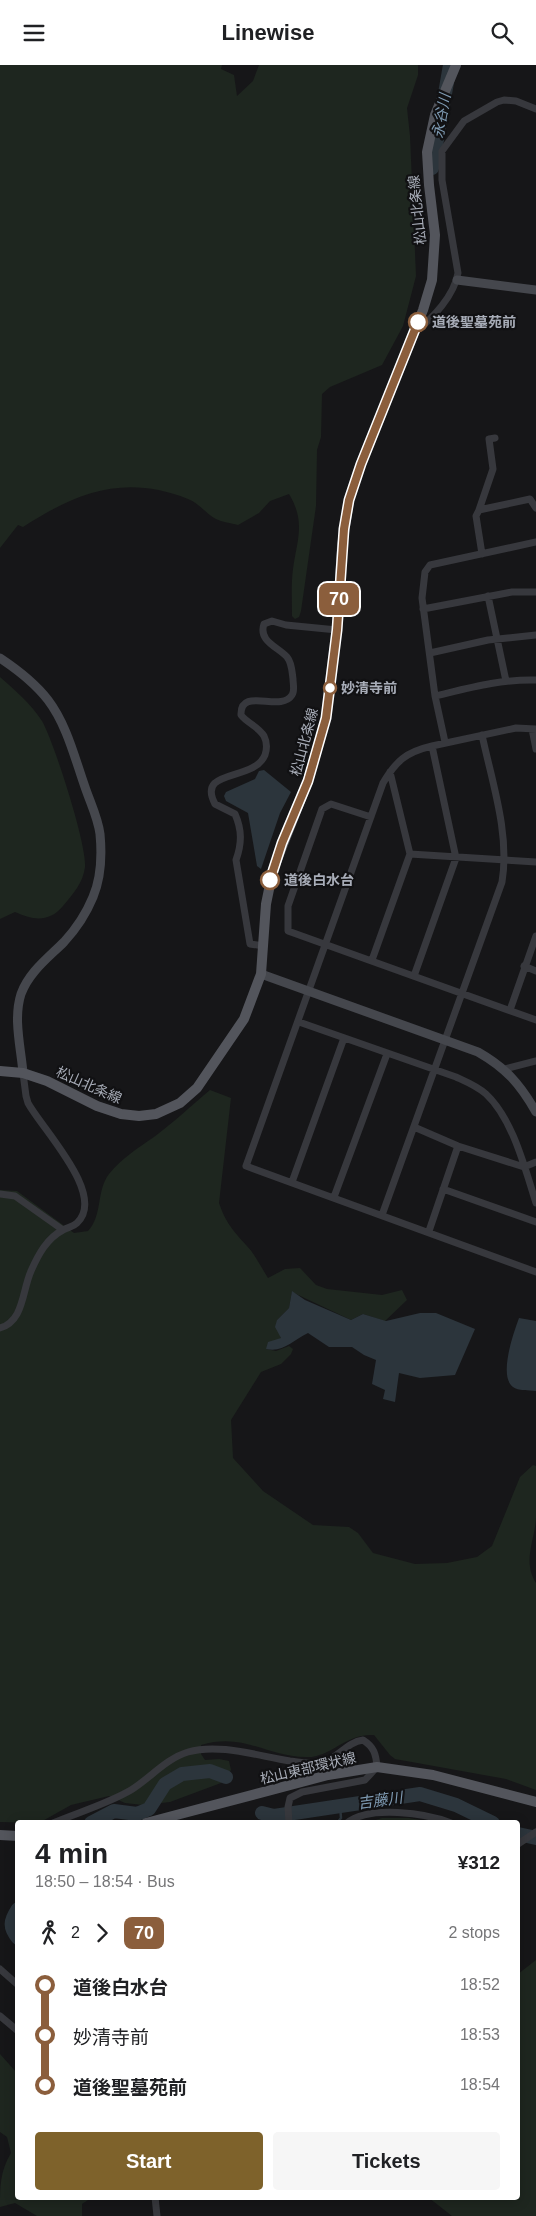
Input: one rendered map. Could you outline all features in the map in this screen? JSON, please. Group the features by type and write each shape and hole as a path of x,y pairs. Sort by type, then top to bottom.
{"main road":[{"name":"松山北条線","path":"0,1071 23,1073 47,1081 97,1106 121,1114 139,1117 163,1112 189,1096 204,1079 244,1019 261,974 266,904 273,870 308,781 326,718 337,630 342,546 349,500 361,464 428,295 435,250 434,218 427,167 430,133 456,65"},
{"name":"松山東部環状線","path":"157,1820 328,1775 377,1767 433,1775 536,1802"},
{"path":"0,1835 15,1836"}],"street":[{"path":"414,333 435,313 457,281 458,265 440,169 442,151 464,121 497,102 504,100 516,101 536,109"},
{"path":"457,281 536,290"},
{"path":"482,554 476,517 493,469 490,439 495,438"},
{"path":"479,510 530,499 536,508"},
{"path":"445,742 435,696 422,598 425,572 430,565 536,542"},
{"path":"424,609 512,592 536,592"},
{"path":"488,596 506,681"},
{"path":"264,946 250,943 236,860 241,848 241,831 238,821 235,814 215,805 213,787 221,778 254,769 265,753 266,742 264,735 241,715 244,703 255,700 279,702 286,700 292,695 294,687 291,666 287,657 264,636 262,630 264,624 272,621 286,625 337,630"},
{"path":"430,653 497,638 536,635"},
{"path":"0,658 34,685 55,711 68,740 100,832 101,851 98,883 84,913 64,941 37,967 27,981 21,995 18,1017 26,1097 53,1141 74,1167 83,1192 83,1214 78,1223 52,1237 41,1249 27,1281 20,1309 9,1325 0,1328"},
{"path":"435,696 506,681 536,680"},
{"path":"536,749 534,729 516,728 419,749 403,757 390,772 383,783 246,1166 429,1231 536,1272"},
{"path":"382,1215 433,1069 502,882 506,861 503,833 482,735"},
{"path":"414,976 456,858 432,745"},
{"path":"372,960 410,854 390,772"},
{"path":"371,817 331,804 322,809 288,906 288,931 536,1020"},
{"path":"410,854 536,862"},
{"path":"510,1010 536,936"},
{"path":"524,967 536,971"},
{"path":"261,974 478,1052 505,1069 527,1096 536,1112"},
{"path":"299,1021 433,1069 475,1086 487,1095 507,1122 536,1203"},
{"path":"292,1182 344,1038"},
{"path":"334,1197 387,1054"},
{"path":"505,1069 536,1061"},
{"path":"414,1127 458,1145 524,1167 536,1162"},
{"path":"429,1231 458,1145"},
{"path":"443,1189 536,1222"},
{"path":"0,1194 15,1196 63,1230"},
{"path":"61,1820 112,1800 131,1790 188,1751 231,1749 304,1763 321,1763 354,1741 363,1740 371,1745 376,1754 377,1767 365,1780 302,1792 290,1798 288,1807 289,1820"},
{"path":"350,1820 366,1815 397,1812 414,1813 440,1820"},
{"path":"520,1843 536,1832"},
{"path":"0,1969 15,1982"},
{"path":"0,2017 15,2029"},
{"path":"155,2200 157,2216"}],"shaded area":[{"path":"0,65 222,65 221,69 234,75 237,96 253,81 259,65 418,65 418,75 407,108 416,276 403,326 382,365 330,387 322,394 321,437 317,450 316,506 299,617 295,619 292,616 292,575 299,522 289,494 270,501 259,513 238,525 216,519 192,501 165,492 143,488 122,488 102,491 82,496 63,504 23,527 18,525 0,548"},
{"path":"0,677 28,703 42,721 69,794 81,838 85,867 82,878 67,902 58,911 46,917 34,918 15,912 0,919"},
{"path":"264,770 291,792 280,813 261,869 257,866 248,813 226,801 224,796 226,792 255,779 259,771"},
{"path":"210,1090 231,1098 219,1203 224,1216 252,1252 268,1278 285,1269 300,1268 316,1285 327,1289 382,1295 402,1290 407,1300 385,1321 363,1314 351,1320 292,1292 289,1308 277,1320 281,1338 266,1349 276,1351 289,1346 293,1349 291,1354 281,1364 261,1372 231,1420 233,1458 263,1491 313,1525 349,1527 358,1533 373,1553 415,1564 447,1563 477,1557 492,1546 520,1477 533,1465 536,1466 536,1518 530,1550 530,1567 536,1583 536,1790 506,1779 395,1759 374,1735 364,1735 346,1741 323,1754 306,1757 292,1756 230,1741 201,1745 201,1754 205,1760 219,1759 229,1761 231,1770 221,1783 170,1802 143,1805 125,1803 109,1796 71,1805 44,1820 0,1822 0,1190 17,1191 74,1233 88,1231 96,1218 102,1188 109,1174 136,1149 161,1132"},
{"path":"292,1291 305,1300 351,1320 363,1314 386,1321 420,1313 436,1313 475,1329 455,1375 420,1378 399,1373 395,1402 383,1399 385,1390 372,1384 376,1360 352,1347 329,1347 308,1333 283,1348 266,1349 268,1342 281,1338 275,1327 277,1320 289,1308"},
{"path":"519,1318 536,1321 536,1391 521,1390 513,1387 507,1374 508,1354"},
{"path":"382,1818 409,1818 420,1820 376,1820"},
{"path":"536,1960 536,2216 452,2216 432,2200 520,2200 520,1972"},
{"path":"0,2054 15,2071 15,2200 88,2200 82,2204 82,2216 37,2216 15,2203 0,2207 3,2173 11,2153 7,2137 0,2132"}],"waterway":[{"name":"永谷川","path":"432,168 450,65"},
{"name":"吉藤川","path":"97,1820 114,1811 137,1814 149,1809 165,1784 182,1774 210,1771 226,1777"},
{"name":"吉藤川","path":"262,1813 274,1816 420,1794 456,1805 487,1820"},
{"path":"339,1820 341,1818 340,1805"},
{"name":"吉藤川","path":"520,1834 536,1838"},
{"name":"吉藤川","path":"15,1914 12,1924 15,1934"}],"bus line":[{"name":"70","path":"270,880 282,843 308,781 326,718 337,630 342,546 349,500 361,464 418,322"}],"place":[{"name":"道後聖墓苑前","path":"418,322"},
{"name":"妙清寺前","path":"330,688"},
{"name":"道後白水台","path":"270,880"}]}
